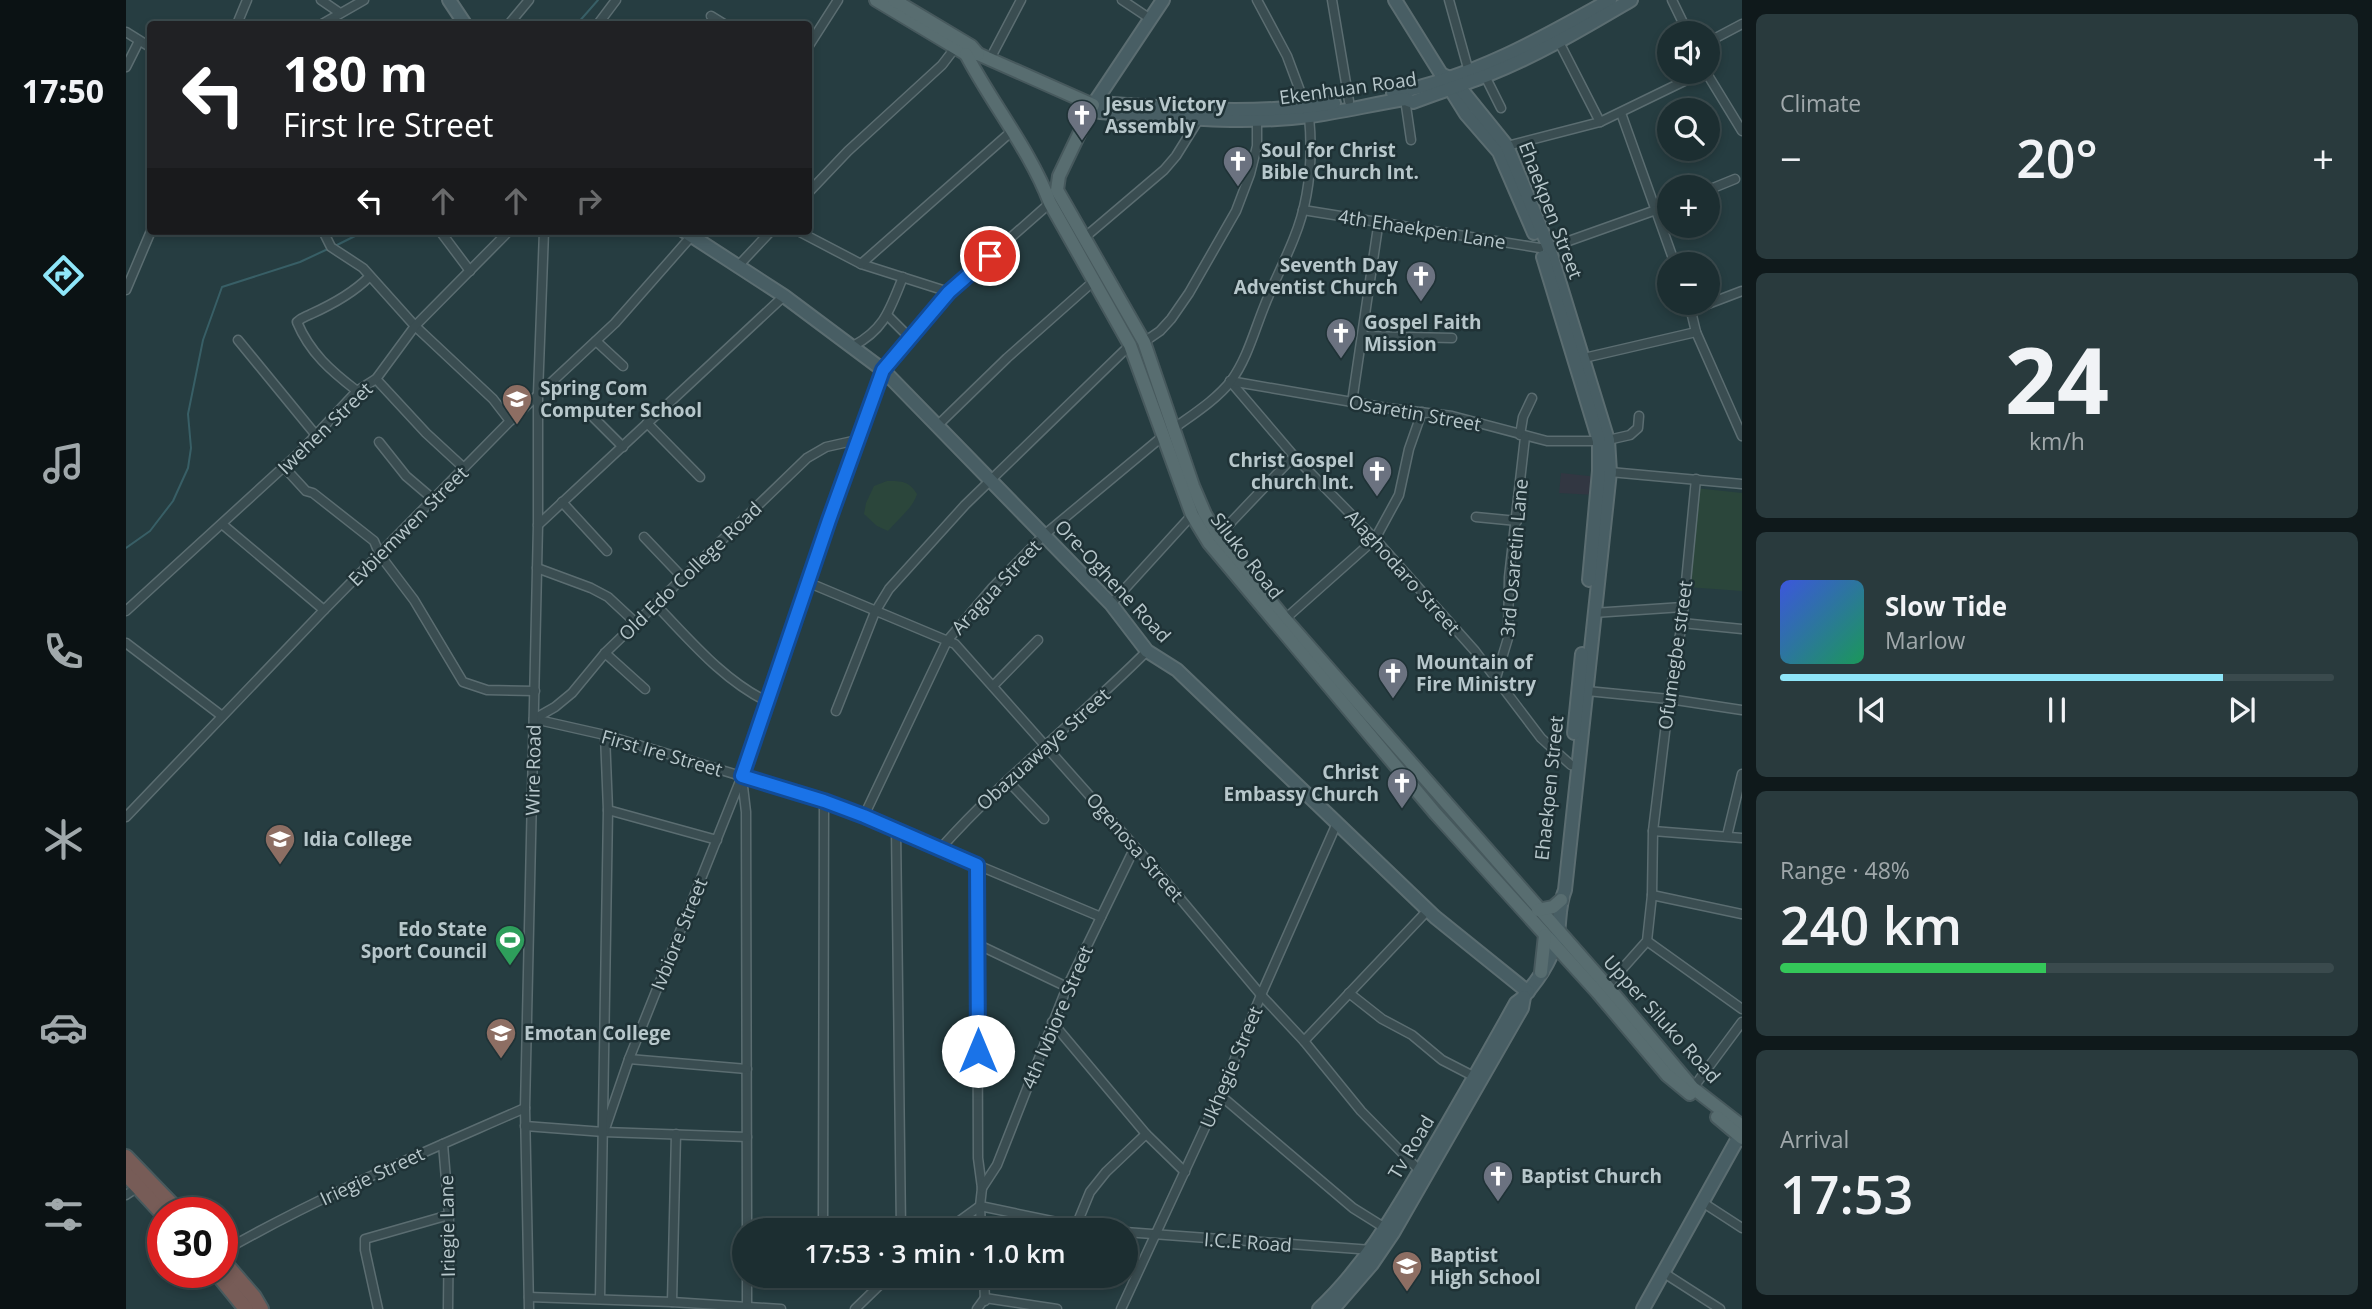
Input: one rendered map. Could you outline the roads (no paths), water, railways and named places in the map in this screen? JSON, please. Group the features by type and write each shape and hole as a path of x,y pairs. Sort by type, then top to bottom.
{"highway":[{"path":"126,1157 165,1197"},
{"path":"126,1174 132,1191 147,1202"},
{"path":"238,1278 261,1309"},
{"path":"227,1288 241,1307"}],"main road":[{"path":"876,0 978,56"},
{"path":"894,0 971,46 988,73 983,86"},
{"name":"Siluko Road","path":"978,56 983,86 1042,181 1051,203 1130,345 1205,514 1218,536 1441,809 1538,910 1552,933"},
{"name":"Ekenhuan Road","path":"978,56 1093,105"},
{"name":"Siluko Road","path":"1093,105 1059,176 1057,190 1144,342 1192,515 1209,542 1274,623 1552,933"},
{"path":"1538,910 1553,907 1561,900"},
{"path":"1541,972 1552,933"},
{"name":"Upper Siluko Road","path":"1552,933 1606,986 1693,1088 1741,1133"},
{"name":"Upper Siluko Road","path":"1555,947 1667,1075 1741,1133"},
{"path":"1541,972 1552,962 1567,959"}],"street":[{"path":"238,21 247,0"},
{"path":"321,0 340,13"},
{"path":"327,21 363,0"},
{"path":"449,0 463,21"},
{"path":"600,21 616,0"},
{"path":"812,41 838,0"},
{"path":"812,189 848,151 942,65 978,56 1021,0"},
{"path":"1122,0 1149,18"},
{"path":"1093,105 1163,0"},
{"path":"1230,381 1245,356 1295,236 1309,184 1311,138 1308,112 1287,56 1257,0"},
{"path":"1332,0 1349,101"},
{"path":"1395,0 1449,82"},
{"path":"1449,0 1469,72"},
{"name":"Ekenhuan Road","path":"1093,105 1102,103 1201,111 1308,112 1349,101 1485,76 1559,42 1631,0"},
{"path":"1672,0 1682,21"},
{"name":"Ekenhuan Road","path":"1093,105 1100,112 1199,120 1257,119 1405,99 1413,102 1518,50 1608,1"},
{"path":"511,21 524,2"},
{"path":"711,16 719,21"},
{"path":"1720,36 1742,24"},
{"path":"126,32 147,45"},
{"path":"126,67 139,41"},
{"path":"1559,42 1601,122"},
{"path":"1485,76 1501,108"},
{"name":"Ehaekpen Street","path":"1449,82 1507,146 1584,358 1609,472 1565,890 1552,933 1555,947"},
{"name":"Ehaekpen Street","path":"1449,82 1466,114 1499,152 1544,248 1604,441 1558,890 1561,900"},
{"path":"1507,146 1601,122 1680,84"},
{"path":"1712,84 1742,131"},
{"path":"1405,99 1411,139"},
{"path":"1621,113 1671,252"},
{"path":"1144,342 1171,319 1236,211 1257,146 1257,119"},
{"path":"1084,238 1164,170 1199,120"},
{"path":"860,264 1012,131"},
{"path":"1720,185 1734,179"},
{"name":"Ivbiore Street","path":"604,1132 629,1059 742,776 807,582 883,370 949,292 1051,203"},
{"name":"4th Ehaekpen Lane","path":"1303,210 1544,248"},
{"path":"1544,248 1656,211"},
{"path":"1352,402 1379,220"},
{"path":"126,290 150,235"},
{"path":"325,235 331,247 363,268 415,326 493,399 510,421"},
{"path":"443,235 470,271"},
{"name":"Iwehen Street","path":"126,611 284,467 357,391 376,379 415,326 505,235"},
{"name":"Wire Road","path":"528,1309 525,1108 535,691 538,394 544,235"},
{"name":"Evbiemwen Street","path":"126,817 510,421 615,323 688,235"},
{"name":"Ore-Oghene Road","path":"693,235 784,296 883,370 1111,604 1147,651 1177,670 1428,910 1526,994"},
{"path":"739,265 767,235"},
{"path":"806,235 860,264 949,292"},
{"path":"938,425 1007,358 1105,273"},
{"path":"357,391 327,368 304,339 297,322 359,287 369,277"},
{"path":"853,346 871,337 887,315 903,277"},
{"path":"1720,297 1742,291"},
{"path":"538,525 784,296"},
{"path":"887,315 910,338"},
{"path":"1693,315 1696,332 1742,436"},
{"path":"1584,358 1696,332"},
{"path":"1363,336 1452,338"},
{"path":"238,340 315,434"},
{"path":"596,341 624,366"},
{"path":"836,711 875,612 889,589 965,505 1130,345"},
{"path":"376,379 426,433 464,468"},
{"name":"Osaretin Street","path":"1230,381 1352,402 1452,415 1547,441 1604,441"},
{"name":"Aragua Street","path":"864,816 947,640 992,588 1044,535 1230,381"},
{"name":"Alaghodaro Street","path":"1230,381 1294,456 1375,539 1496,678 1541,738 1571,765"},
{"name":"3rd Osaretin Lane","path":"1496,678 1508,638 1509,578 1517,521 1523,417 1532,398"},
{"path":"1286,619 1375,539 1399,495 1409,449 1422,412"},
{"path":"590,414 623,447"},
{"path":"1604,441 1630,435 1638,428 1639,416"},
{"path":"647,424 700,477"},
{"name":"Old Edo College Road","path":"534,719 572,693 605,653 807,458 826,447 857,440"},
{"path":"379,442 406,476 433,499"},
{"path":"1218,536 1294,456"},
{"path":"284,467 306,491 313,493 369,535 378,546 380,555 414,600 463,682 487,690 535,691"},
{"path":"1609,472 1742,485"},
{"name":"Ofumegbe street","path":"1647,941 1652,895 1653,831 1669,699 1682,623 1696,479"},
{"path":"562,502 607,551"},
{"path":"1111,604 1192,515"},
{"path":"1476,517 1517,521"},
{"path":"222,524 324,610"},
{"path":"644,537 684,579"},
{"path":"537,568 608,597 636,623"},
{"name":"Ogenosa Street","path":"807,582 955,644 1135,847 1362,1111 1420,1171"},
{"path":"656,605 743,689 766,701"},
{"path":"1593,613 1683,607"},
{"path":"1682,623 1742,629"},
{"path":"993,686 1038,640"},
{"path":"126,643 222,716"},
{"name":"Obazuawaye Street","path":"940,849 972,813 1100,698 1147,651"},
{"path":"605,653 645,689"},
{"path":"1587,691 1742,710"},
{"name":"First Ire Street","path":"534,719 605,735 824,801 896,828 1101,917"},
{"path":"600,1299 608,810 605,735"},
{"path":"1727,836 1742,774"},
{"path":"742,776 746,812 747,1218"},
{"path":"1008,781 1044,819"},
{"path":"823,1218 824,801"},
{"path":"608,810 717,840"},
{"name":"Ukhegie Street","path":"1121,1309 1220,1095 1337,823"},
{"path":"896,828 901,1218"},
{"path":"1653,831 1742,838"},
{"name":"4th Ivbiore Street","path":"982,1188 997,1165 1067,986 1135,847"},
{"path":"977,865 980,1218"},
{"path":"1652,895 1742,914"},
{"path":"1304,1041 1428,910"},
{"path":"1606,986 1647,941 1742,1010"},
{"path":"979,945 1067,986"},
{"name":"Tv Road","path":"1319,1309 1338,1292 1371,1250 1420,1171 1516,1003 1526,994 1555,947"},
{"path":"1349,993 1382,1019 1412,1035 1442,1059 1475,1077"},
{"name":"Tv Road","path":"1332,1309 1372,1264 1393,1233 1522,1008 1526,994"},
{"path":"1052,1022 1146,1134 1185,1172"},
{"path":"1693,1088 1742,1022"},
{"path":"629,1059 747,1069"},
{"path":"1220,1095 1353,1208 1385,1228"},
{"name":"Iriegie Street","path":"238,1243 318,1201 525,1108"},
{"path":"525,1126 747,1137"},
{"path":"1643,1309 1741,1133"},
{"path":"672,1302 676,1134"},
{"path":"1079,1218 1090,1192 1106,1172 1146,1134"},
{"name":"Iriegie Lane","path":"443,1144 449,1215 448,1309"},
{"path":"1702,1202 1742,1228"},
{"path":"964,1218 980,1206 1038,1218"},
{"path":"378,1309 365,1239 449,1215"},
{"name":"I.C.E Road","path":"1138,1234 1371,1250"},
{"path":"1664,1273 1720,1309"},
{"path":"747,1288 747,1308"},
{"path":"855,1309 877,1288"},
{"path":"984,1309 985,1288"},
{"path":"529,1297 600,1299 636,1305 672,1302 781,1309"},
{"path":"977,1309 985,1298"},
{"path":"985,1298 1057,1309"}],"waterway":[{"path":"580,21 598,0"},
{"path":"335,246 357,235"},
{"path":"126,548 150,531 173,501 188,468 191,448 188,414 203,340 222,287 300,262 330,248"}],"place":[{"name":"Jesus Victory Assembly","path":"1082,142"},
{"name":"Soul for Christ Bible Church Int.","path":"1238,188"},
{"name":"Seventh Day Adventist Church","path":"1421,303"},
{"name":"Gospel Faith Mission","path":"1341,360"},
{"name":"Spring Com Computer School","path":"517,426"},
{"name":"Christ Gospel church Int.","path":"1377,498"},
{"name":"Mountain of Fire Ministry","path":"1393,700"},
{"name":"Christ Embassy Church","path":"1402,810"},
{"name":"Idia College","path":"280,866"},
{"name":"Edo State Sport Council","path":"510,967"},
{"name":"Emotan College","path":"501,1060"},
{"name":"Baptist Church","path":"1498,1203"},
{"name":"Baptist High School","path":"1407,1293"}]}
